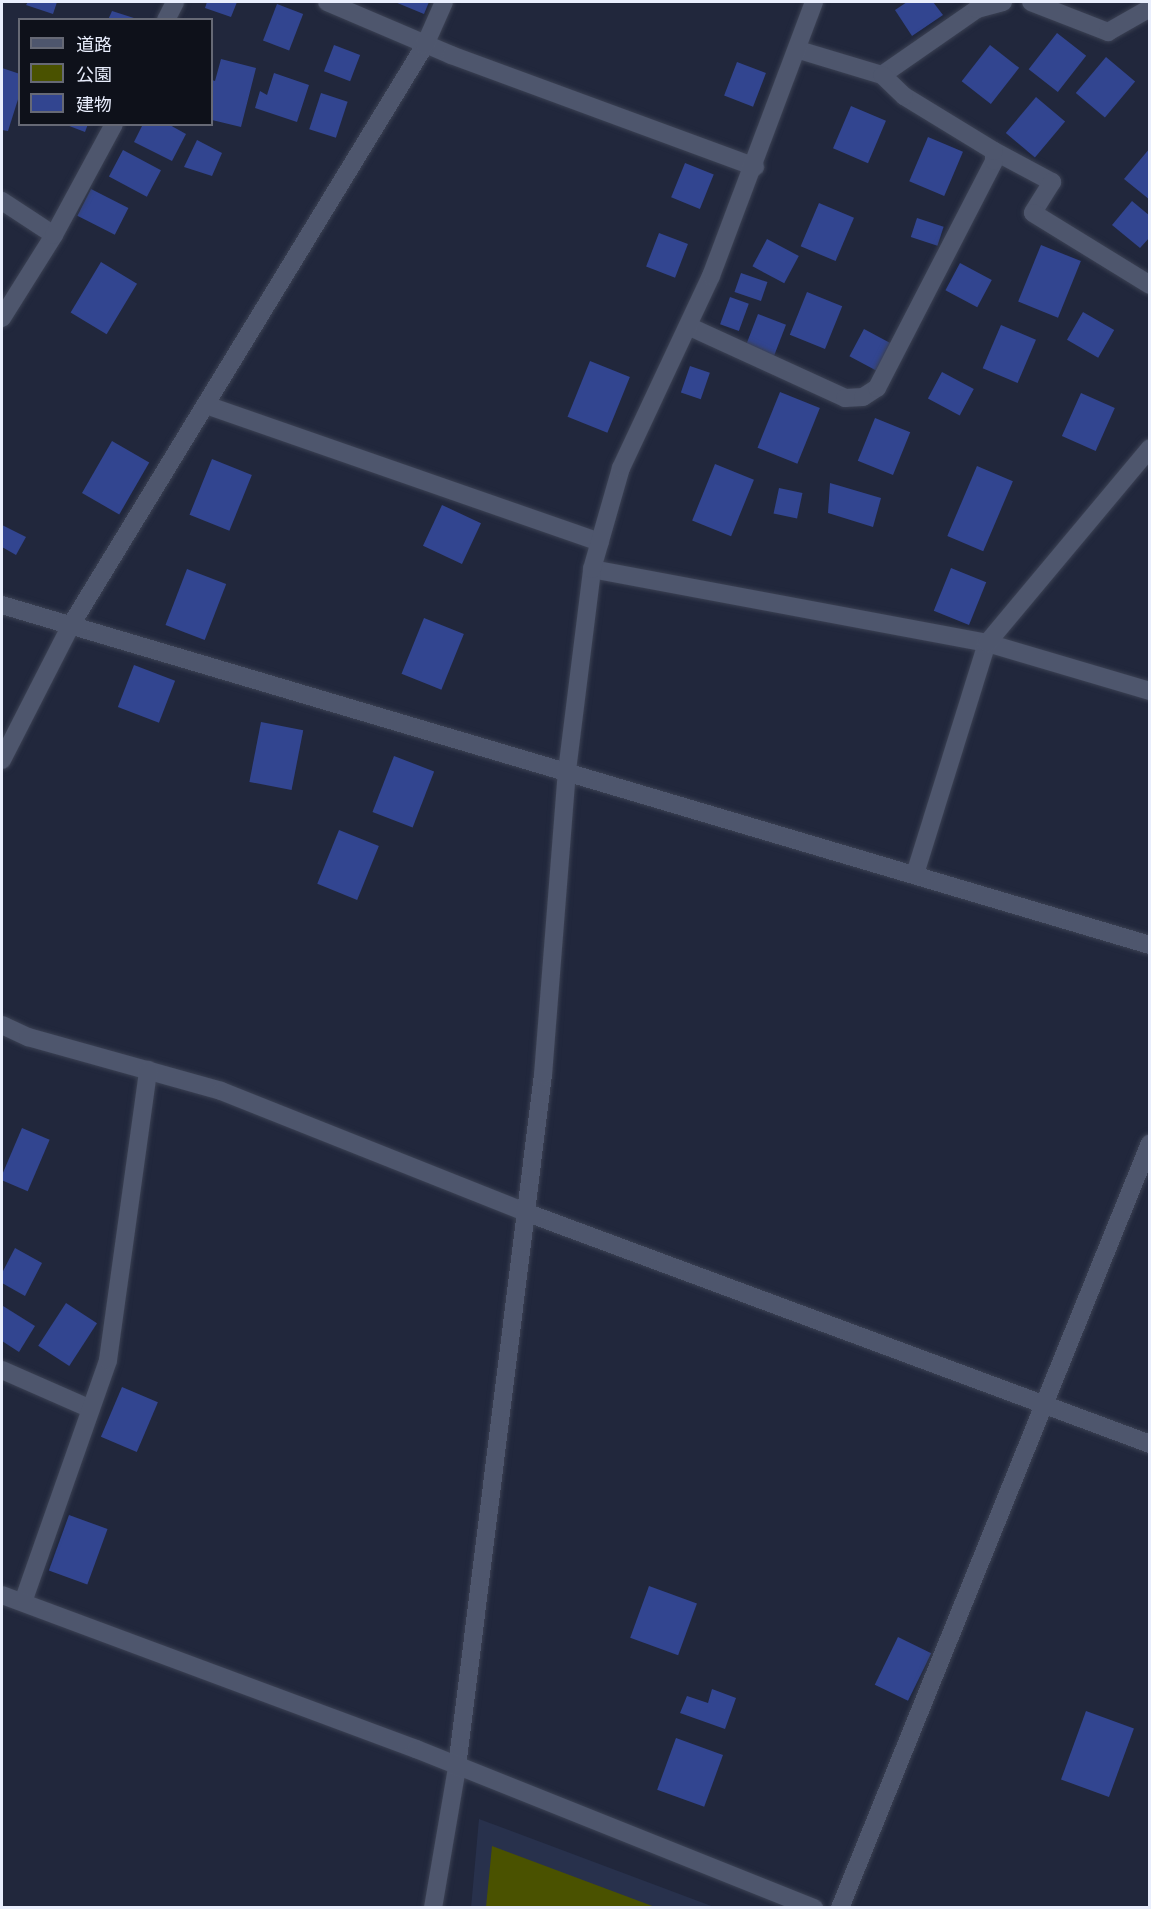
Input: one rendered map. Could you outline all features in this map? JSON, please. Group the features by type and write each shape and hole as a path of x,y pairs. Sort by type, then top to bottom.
{"street":[{"path":"167,18 175,2"},
{"path":"327,2 425,45 755,166"},
{"path":"2,760 71,626 425,45 444,2"},
{"path":"433,1908 457,1767 543,1075 567,771 592,569 621,468 688,326 755,166 814,2"},
{"path":"882,75 977,9 1003,2"},
{"path":"1031,2 1108,32 1149,8"},
{"path":"798,50 882,75 904,96 986,143 994,151 1052,182 1033,213 1149,285"},
{"path":"2,318 54,235 113,126"},
{"path":"688,326 845,398 864,397 877,388 994,161 994,151"},
{"path":"2,201 54,235"},
{"path":"206,405 600,542"},
{"path":"915,874 987,643 1149,448"},
{"path":"592,569 987,643 1149,691"},
{"path":"2,605 1149,945"},
{"path":"2,1025 28,1037 222,1091 525,1212 1045,1403 1149,1444"},
{"path":"23,1602 108,1360 148,1070"},
{"path":"840,1908 1149,1143"},
{"path":"2,1370 90,1409"},
{"path":"2,1595 457,1767 814,1908"}],"shaded area":[{"path":"479,1819 714,1907 471,1908"}],"green space":[{"path":"492,1846 655,1907 486,1907"}],"building":[{"path":"28,2 57,2 53,14 26,5"},
{"path":"207,2 237,2 231,17 205,8"},
{"path":"395,2 429,2 424,14"},
{"path":"907,2 933,2 943,15 912,36 895,10"},
{"path":"277,4 303,14 289,50 263,40"},
{"path":"112,11 134,18 109,18"},
{"path":"1057,33 1086,56 1058,92 1029,69"},
{"path":"334,45 360,55 350,81 324,71"},
{"path":"990,45 1019,68 991,104 962,81"},
{"path":"1106,57 1135,81 1105,117 1076,93"},
{"path":"221,59 256,68 241,127 213,120 213,80 215,81"},
{"path":"737,62 766,73 753,107 724,96"},
{"path":"2,68 18,73 18,99 8,131 2,130"},
{"path":"274,73 309,85 297,122 255,108 260,91 267,95"},
{"path":"321,93 348,102 336,138 309,129"},
{"path":"1036,97 1065,121 1035,157 1006,133"},
{"path":"851,106 886,121 868,163 833,148"},
{"path":"69,126 87,126 85,132"},
{"path":"142,126 172,126 186,134 172,161 134,142"},
{"path":"928,137 963,152 944,196 909,181"},
{"path":"197,140 222,153 212,176 184,167"},
{"path":"1150,148 1150,200 1124,179"},
{"path":"123,150 161,170 147,197 109,176"},
{"path":"685,163 714,175 700,209 671,197"},
{"path":"91,189 128,208 115,235 77,216"},
{"path":"1132,201 1150,216 1150,237 1140,248 1112,225"},
{"path":"819,203 854,218 836,261 801,246"},
{"path":"917,218 944,227 937,246 911,237"},
{"path":"659,233 688,244 675,278 646,267"},
{"path":"767,239 799,256 784,283 752,266"},
{"path":"1041,245 1081,261 1058,318 1018,302"},
{"path":"101,262 137,284 107,334 71,313"},
{"path":"960,263 992,280 977,307 945,290"},
{"path":"741,273 767,282 761,301 734,292"},
{"path":"807,292 842,306 825,349 790,335"},
{"path":"730,297 749,304 739,331 720,324"},
{"path":"1083,312 1114,330 1098,358 1067,340"},
{"path":"758,314 786,325 773,358 745,348"},
{"path":"1001,325 1036,340 1018,383 983,368"},
{"path":"864,329 896,346 881,373 849,356"},
{"path":"590,361 630,377 607,433 568,417"},
{"path":"690,366 710,373 701,399 681,392"},
{"path":"942,372 974,389 960,415 928,398"},
{"path":"780,392 820,408 797,464 758,448"},
{"path":"1081,393 1115,408 1096,451 1062,436"},
{"path":"875,418 910,432 893,475 858,461"},
{"path":"112,441 149,462 119,514 82,493"},
{"path":"212,459 252,475 229,531 190,515"},
{"path":"715,464 754,480 731,536 692,521"},
{"path":"977,466 1013,481 983,551 947,536"},
{"path":"830,483 881,498 873,527 828,513"},
{"path":"779,488 802,493 797,518 774,513"},
{"path":"442,505 481,523 462,564 423,546"},
{"path":"2,525 26,537 16,555 2,547"},
{"path":"951,568 986,582 969,625 934,611"},
{"path":"187,569 226,584 205,640 165,625"},
{"path":"424,618 464,634 441,690 402,674"},
{"path":"134,665 175,681 159,723 118,707"},
{"path":"261,722 303,730 292,790 249,782"},
{"path":"394,756 434,771 413,827 372,812"},
{"path":"339,830 379,846 357,900 317,884"},
{"path":"22,1128 50,1140 28,1191 2,1180 2,1175"},
{"path":"15,1248 42,1263 25,1296 2,1283 2,1273"},
{"path":"66,1303 97,1323 69,1366 38,1346"},
{"path":"3,1306 35,1326 19,1352 2,1341"},
{"path":"122,1387 158,1402 137,1452 101,1437"},
{"path":"69,1515 108,1529 87,1584 49,1570"},
{"path":"649,1586 697,1603 678,1655 630,1638"},
{"path":"898,1637 931,1653 908,1701 875,1685"},
{"path":"712,1689 736,1698 725,1729 680,1713 687,1696 708,1703"},
{"path":"1086,1711 1134,1728 1109,1797 1061,1780"},
{"path":"676,1738 723,1755 704,1807 657,1790"}]}
